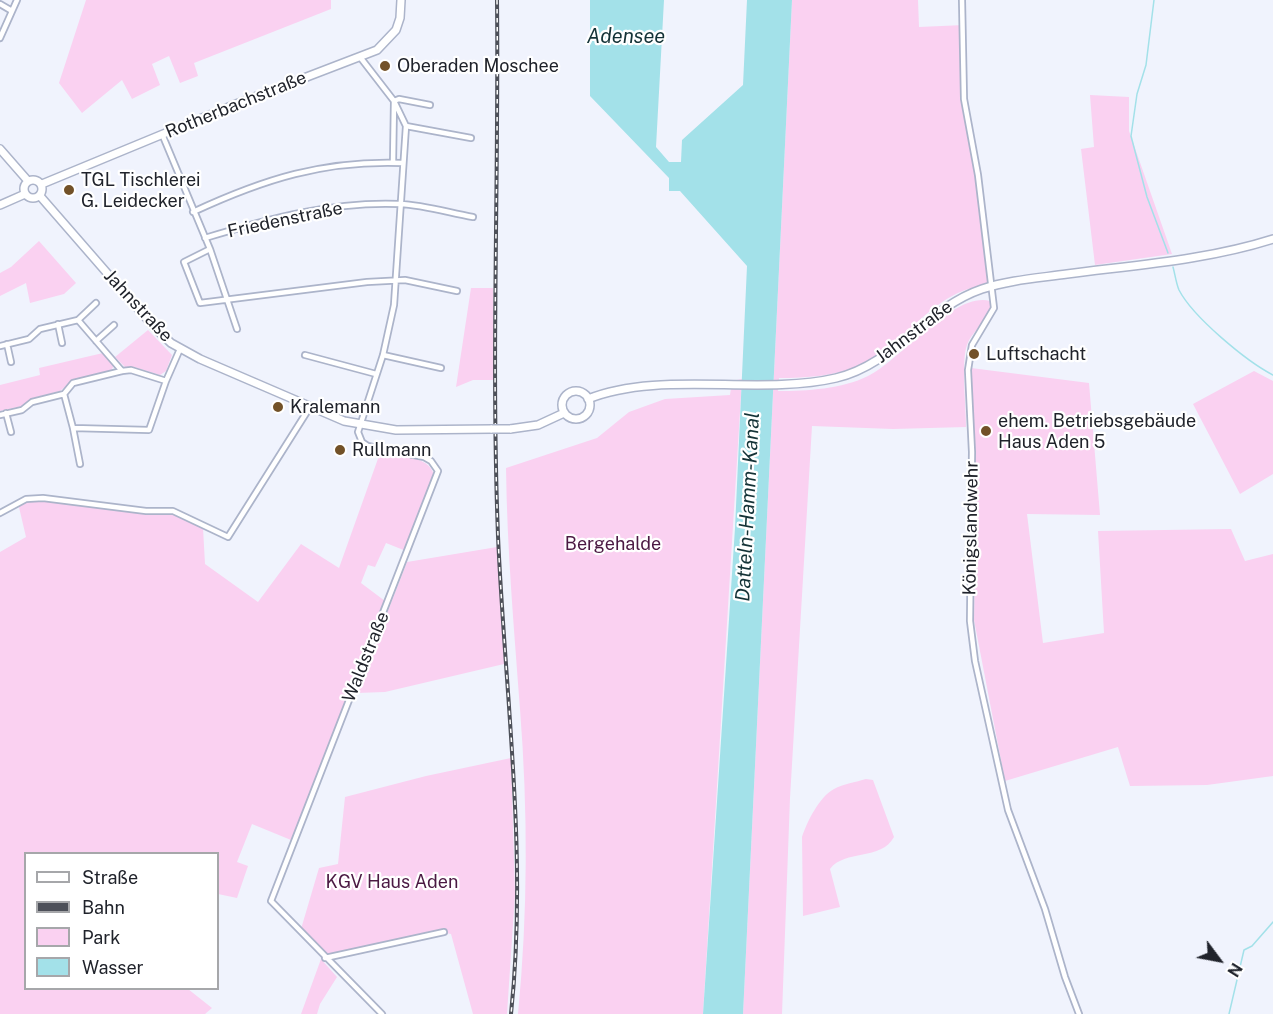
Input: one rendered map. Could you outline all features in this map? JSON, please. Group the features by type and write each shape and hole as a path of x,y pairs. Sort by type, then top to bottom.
{"main road":[{"name":"Rotherbachstraße","path":"42,184 162,134 360,57 384,45 393,36 400,18 400,0"},
{"path":"0,149 28,181"},
{"path":"36,180 42,184 40,196 34,199 25,194 24,187 28,181 36,180"},
{"path":"0,205 25,194"},
{"name":"Jahnstraße","path":"40,196 154,327 180,349 310,407 358,425 396,430 510,429 538,425 564,413"},
{"name":"Jahnstraße","path":"588,399 625,388 780,383 837,378 865,368 889,354 947,305 992,286 1218,253 1273,239"},
{"path":"578,392 588,399 588,412 581,418 574,419 564,413 562,401 570,393 578,392"}],"street":[{"path":"0,38 17,0"},
{"name":"Königslandwehr","path":"962,0 964,99 978,175 994,308 972,345 968,370 972,452 970,621 977,671 1008,810 1046,909 1065,977 1079,1014"},
{"path":"0,4 12,11"},
{"path":"358,425 383,356 397,280 406,126 394,101 360,57"},
{"path":"394,101 399,99 430,105"},
{"path":"393,163 394,101"},
{"path":"406,126 471,138"},
{"path":"162,134 229,298 237,329"},
{"path":"193,212 228,196 292,174 350,162 403,164"},
{"name":"Friedenstraße","path":"205,238 314,210 402,204 473,217"},
{"path":"210,249 187,259 184,267 200,303 339,284 397,280 457,291"},
{"path":"0,346 29,339 40,329 78,320 96,303"},
{"path":"78,320 122,371"},
{"path":"58,324 62,343"},
{"path":"96,341 114,325"},
{"path":"7,344 11,362"},
{"path":"73,428 149,430 180,349"},
{"path":"305,355 376,374"},
{"path":"383,356 441,368"},
{"path":"0,415 22,410 32,402 64,394 73,383 122,371 131,370 166,381"},
{"path":"64,394 80,464"},
{"path":"0,513 26,499 43,498 146,511 172,511 228,537 310,407"},
{"path":"6,413 11,432"},
{"name":"Waldstraße","path":"325,958 271,901 438,471 431,461 368,446 362,442 358,425"},
{"path":"325,958 444,932"},
{"path":"325,958 382,1014"}],"green space":[{"path":"86,0 331,0 331,9 194,63 198,76 180,83 169,56 152,64 160,85 132,99 122,80 82,113 59,83"},
{"path":"792,0 918,0 919,27 964,25 962,79 989,283 962,291 941,303 886,350 861,365 821,376 779,378 778,391 824,388 858,380 881,368 944,316 960,306 976,301 990,301 990,308 989,314 970,339 965,352 966,427 893,429 812,426 790,798 782,1014 743,1014"},
{"path":"1090,95 1129,97 1129,131 1172,254 1095,265 1081,149 1094,147"},
{"path":"39,241 76,283 64,294 30,303 26,283 0,296 0,273 11,267"},
{"path":"471,288 493,288 494,380 473,380 456,387"},
{"path":"148,330 172,355 166,371 160,375 134,367 125,367 115,357"},
{"path":"103,353 114,365 111,371 71,382 60,391 33,398 22,406 0,411 0,385 40,375 39,368"},
{"path":"971,368 1089,383 1100,515 1027,514 1043,643 1104,633 1098,531 1231,529 1245,561 1273,554 1273,776 1207,785 1130,786 1118,747 1005,781 974,620 976,513"},
{"path":"1254,371 1273,381 1273,474 1240,494 1193,404"},
{"name":"Bergehalde","path":"742,379 703,1014 518,1014 524,938 526,824 523,747 509,558 506,468 597,438 629,412 665,399 730,395 732,381"},
{"path":"380,453 419,460 431,468 434,475 406,551 386,543 375,567 368,565 361,583 385,601 291,840 252,824 237,862 248,866 237,898 219,894 219,852 24,852 24,990 189,990 212,1008 205,1014 0,1014 0,552 26,537 18,503 26,499 43,498 86,506 179,515 203,528 205,564 258,602 301,544 339,568"},
{"path":"497,547 504,664 385,692 356,693 407,562"},
{"name":"KGV Haus Aden","path":"511,758 515,894 507,1014 473,1014 451,934 437,931 327,955 301,929 319,868 338,864 345,797 426,776"},
{"path":"866,779 873,780 894,837 881,849 844,859 830,869 840,907 803,916 802,837 807,824 823,798 834,789"},
{"path":"321,959 337,977 320,1004 317,1014 301,1014"}],"water":[{"path":"590,0 664,0 656,147 669,162 681,162 682,140 743,85 747,0 792,0 743,1014 703,1014 735,528 747,266 680,191 669,191 669,178 590,96"}],"waterway":[{"path":"1154,0 1146,65 1137,94 1131,136 1147,197 1168,253"},
{"path":"1173,267 1179,290 1196,313 1235,349 1273,375"},
{"path":"1229,1014 1244,950 1252,946 1273,922"}],"railway":[{"path":"497,0 496,469 501,596 514,775 517,894 516,954 511,1014"}],"place":[{"name":"Oberaden Moschee","path":"385,66"},
{"name":"TGL Tischlerei G. Leidecker","path":"69,190"},
{"name":"Luftschacht","path":"974,354"},
{"name":"Kralemann","path":"278,407"},
{"name":"ehem. Betriebsgebäude Haus Aden 5","path":"986,431"},
{"name":"Rullmann","path":"340,450"}],"water label":[{"name":"Adensee","path":"626,37"},
{"name":"Datteln-Hamm-Kanal","path":"748,507"}]}
